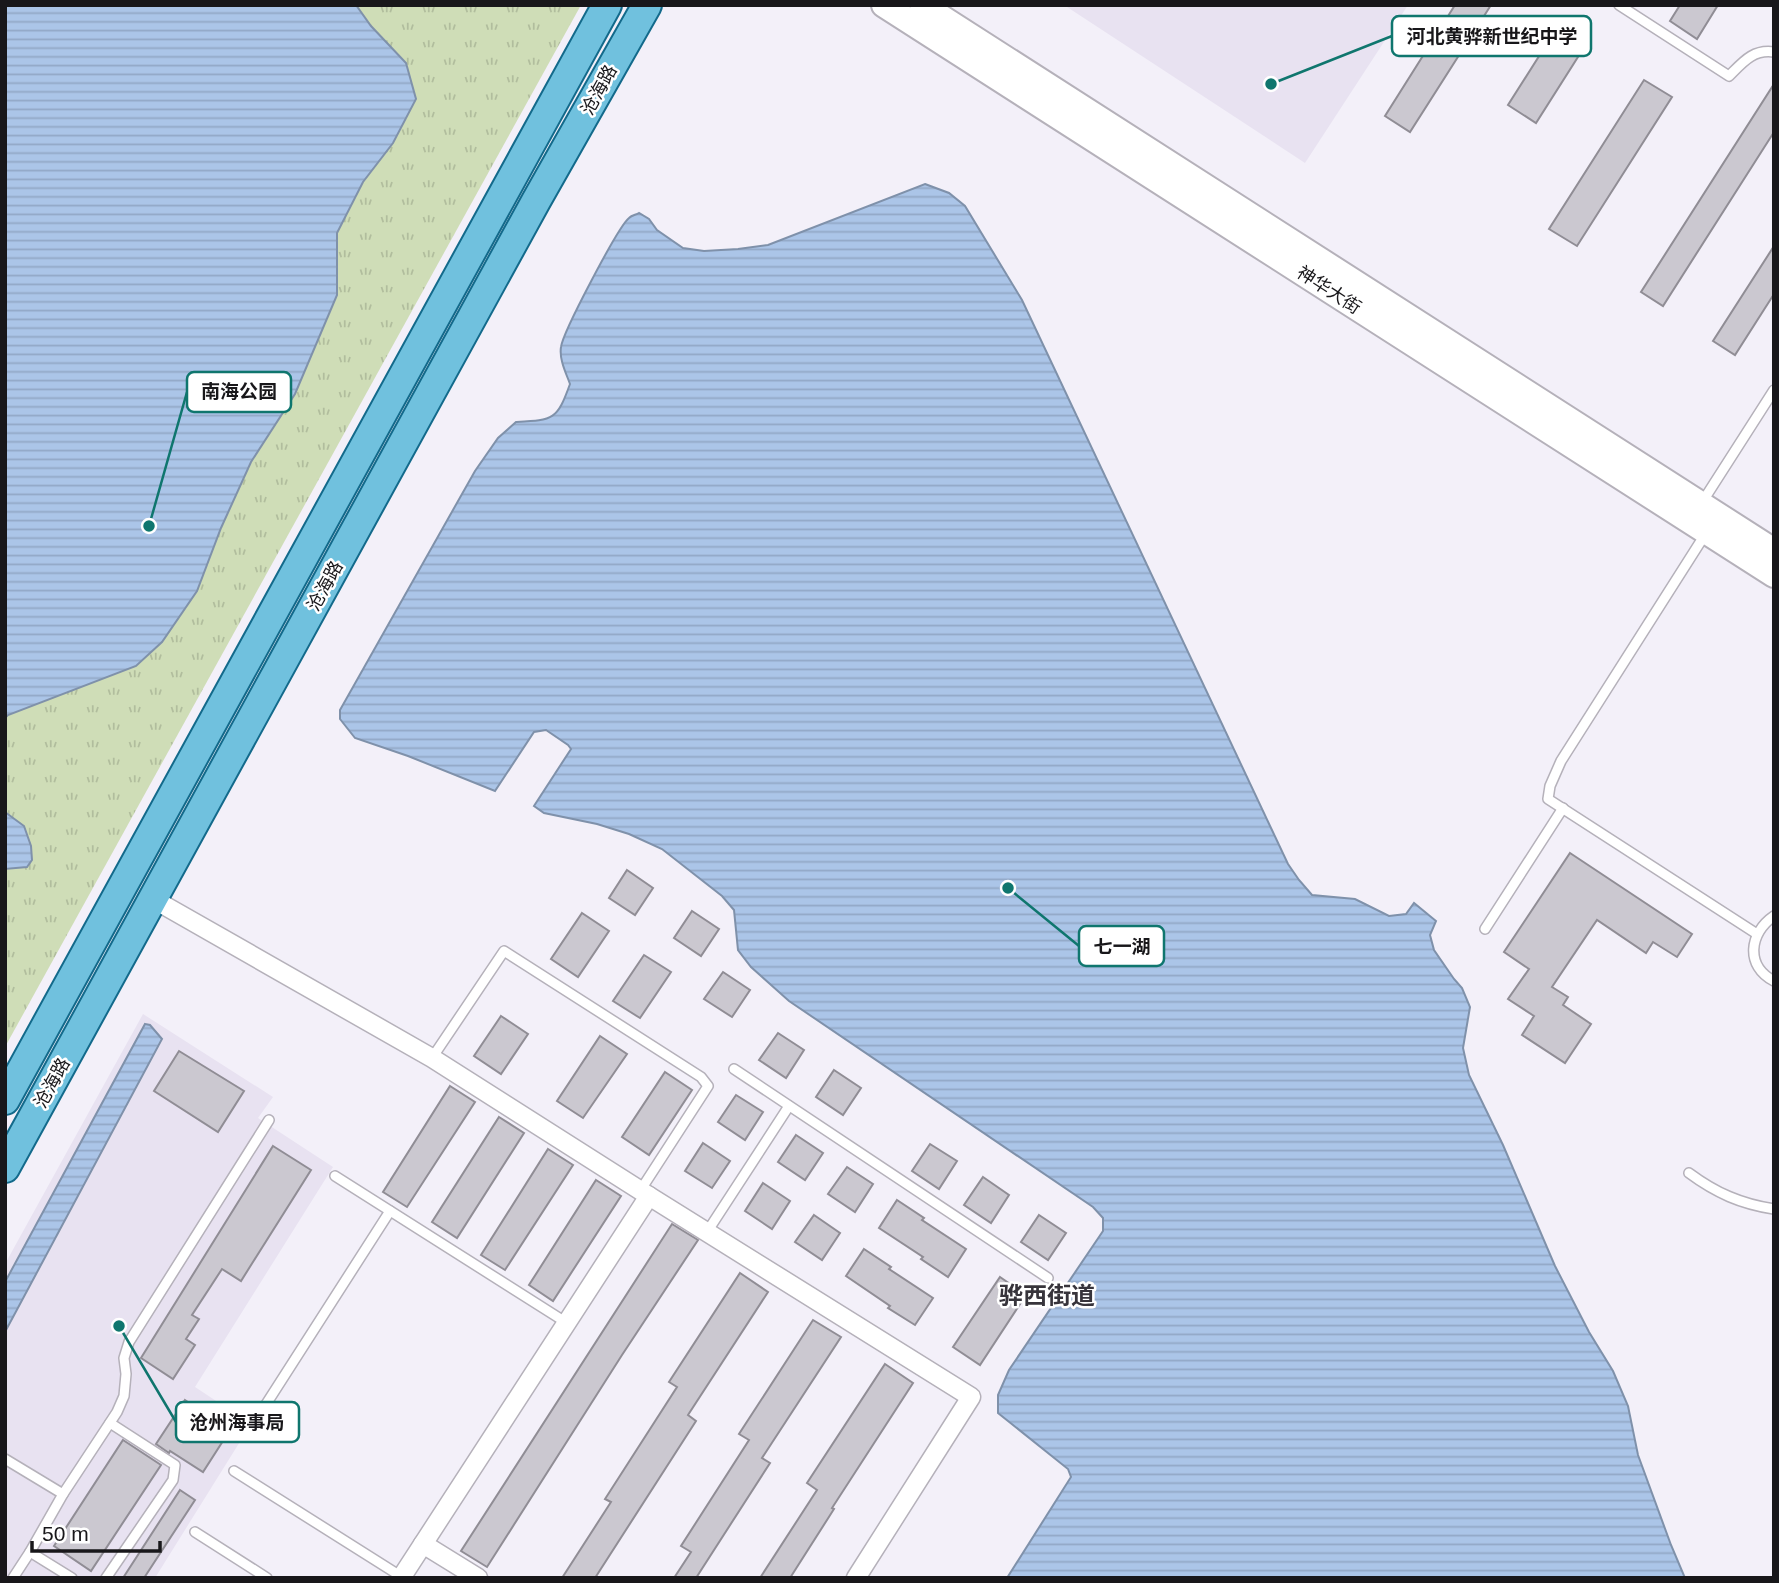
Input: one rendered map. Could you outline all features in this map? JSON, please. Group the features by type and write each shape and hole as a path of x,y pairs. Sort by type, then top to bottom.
{"main road":[{"name":"沧海路","path":"5,1100 607,5"},
{"name":"沧海路","path":"5,1168 647,5"},
{"name":"神华大街","path":"884,5 1774,575"},
{"name":"神华大街","path":"922,5 1774,551"}],"street":[{"path":"153,899 432,1058 971,1397 856,1578"},
{"path":"402,1577 567,1323 644,1193"},
{"path":"423,1544 478,1578"}],"lane":[{"path":"1619,5 1730,76 1753,53 1774,51"},
{"path":"1701,504 1774,390"},
{"path":"1707,532 1561,761 1550,786 1548,799 1756,934"},
{"path":"1485,929 1563,808"},
{"path":"1774,916 1756,934 1754,953 1761,971 1774,981"},
{"path":"432,1058 504,951 701,1077 708,1086 644,1193"},
{"path":"734,1069 1048,1278"},
{"path":"707,1232 789,1105"},
{"path":"13,1578 110,1423 124,1396 124,1358 129,1342 269,1120"},
{"path":"1689,1173 1708,1187 1730,1197 1752,1206 1774,1209"},
{"path":"335,1176 567,1323"},
{"path":"254,1423 390,1211"},
{"path":"106,1578 173,1480 175,1473 175,1465 110,1423"},
{"path":"5,1459 64,1494"},
{"path":"234,1471 402,1577"},
{"path":"195,1532 267,1578"},
{"path":"30,1552 72,1578"}],"shaded area":[{"path":"1064,5 1408,5 1305,163"},
{"path":"143,1014 273,1097 258,1118 333,1167 195,1387 251,1424 155,1578 5,1578 5,1264"}],"green space":[{"path":"5,5 581,5 5,1047"}],"water":[{"path":"5,5 356,5 371,26 406,63 416,99 393,143 363,182 337,233 337,295 295,394 251,462 221,528 197,591 162,642 136,666 5,718"},
{"path":"925,184 949,193 965,206 1022,300 1288,864 1299,880 1312,895 1355,899 1389,916 1406,914 1414,903 1436,921 1430,935 1434,950 1462,988 1470,1007 1463,1048 1469,1075 1503,1145 1555,1266 1589,1332 1613,1371 1628,1406 1638,1455 1685,1578 1007,1578 1071,1477 1068,1469 998,1413 998,1395 1009,1370 1103,1231 1103,1218 1093,1207 789,1001 751,967 738,950 734,910 722,896 662,849 629,834 544,813 534,806 571,749 546,730 534,732 495,791 355,738 340,719 340,710 475,471 498,438 516,422 546,419 561,405 570,384 561,356 564,338 603,259 629,218 639,213 683,248 704,251 738,249 768,245"},
{"path":"5,812 24,826 31,846 32,860 27,867 5,869"},
{"path":"145,1024 150,1025 162,1039 5,1332 5,1282"}],"building":[{"path":"1455,5 1491,5 1410,132 1385,116"},
{"path":"1680,5 1718,5 1697,39 1670,21"},
{"path":"1562,20 1590,38 1536,123 1508,105"},
{"path":"1644,80 1672,97 1577,246 1549,229"},
{"path":"1774,84 1774,132 1663,306 1641,292"},
{"path":"1774,246 1774,294 1735,355 1713,341"},
{"path":"1570,853 1692,934 1677,957 1653,942 1646,953 1597,920 1552,987 1568,997 1563,1005 1591,1024 1565,1063 1522,1035 1534,1016 1508,999 1529,969 1504,952"},
{"path":"627,870 653,888 635,915 609,898"},
{"path":"692,911 719,929 701,956 674,938"},
{"path":"582,913 609,931 578,977 551,959"},
{"path":"644,955 671,972 640,1018 613,1001"},
{"path":"723,972 750,990 732,1017 704,999"},
{"path":"501,1016 528,1034 501,1074 474,1056"},
{"path":"778,1033 804,1050 786,1078 759,1060"},
{"path":"600,1036 627,1054 583,1118 557,1101"},
{"path":"179,1051 244,1091 218,1132 154,1091"},
{"path":"834,1070 861,1088 843,1115 816,1097"},
{"path":"665,1072 692,1090 649,1155 622,1137"},
{"path":"450,1086 475,1102 407,1207 383,1192"},
{"path":"736,1095 763,1112 745,1140 718,1122"},
{"path":"499,1117 524,1133 457,1238 432,1222"},
{"path":"796,1135 823,1153 805,1180 778,1162"},
{"path":"703,1143 730,1161 712,1188 685,1171"},
{"path":"930,1144 957,1161 939,1189 912,1171"},
{"path":"273,1146 311,1170 241,1281 222,1269 192,1315 199,1319 186,1339 195,1345 173,1379 141,1358"},
{"path":"548,1149 573,1165 505,1270 481,1255"},
{"path":"847,1167 873,1184 855,1212 828,1194"},
{"path":"983,1177 1009,1195 991,1223 964,1205"},
{"path":"596,1180 621,1196 553,1301 529,1285"},
{"path":"763,1183 790,1201 772,1229 745,1211"},
{"path":"897,1200 966,1249 948,1277 879,1228"},
{"path":"814,1215 840,1233 822,1260 795,1242"},
{"path":"1039,1215 1066,1233 1048,1260 1021,1242"},
{"path":"672,1224 698,1240 487,1567 461,1551"},
{"path":"864,1249 933,1298 915,1325 846,1276"},
{"path":"740,1273 768,1292 688,1415 696,1421 595,1578 562,1578 611,1502 605,1499 677,1387 669,1382"},
{"path":"1000,1277 1026,1295 980,1365 953,1347"},
{"path":"813,1320 841,1337 762,1458 770,1463 696,1578 674,1578 691,1552 681,1546 749,1440 739,1434"},
{"path":"885,1364 913,1383 790,1578 760,1578 817,1490 807,1483"},
{"path":"185,1400 230,1430 203,1472 156,1444"},
{"path":"123,1440 161,1465 91,1571 54,1546"},
{"path":"180,1490 195,1500 144,1578 123,1578"}],"place":[{"name":"河北黄骅新世纪中学","path":"1271,84"},
{"name":"南海公园","path":"149,526"},
{"name":"七一湖","path":"1008,888"},
{"name":"沧州海事局","path":"119,1326"}],"district":[{"name":"骅西街道","path":"1047,1295"}]}
